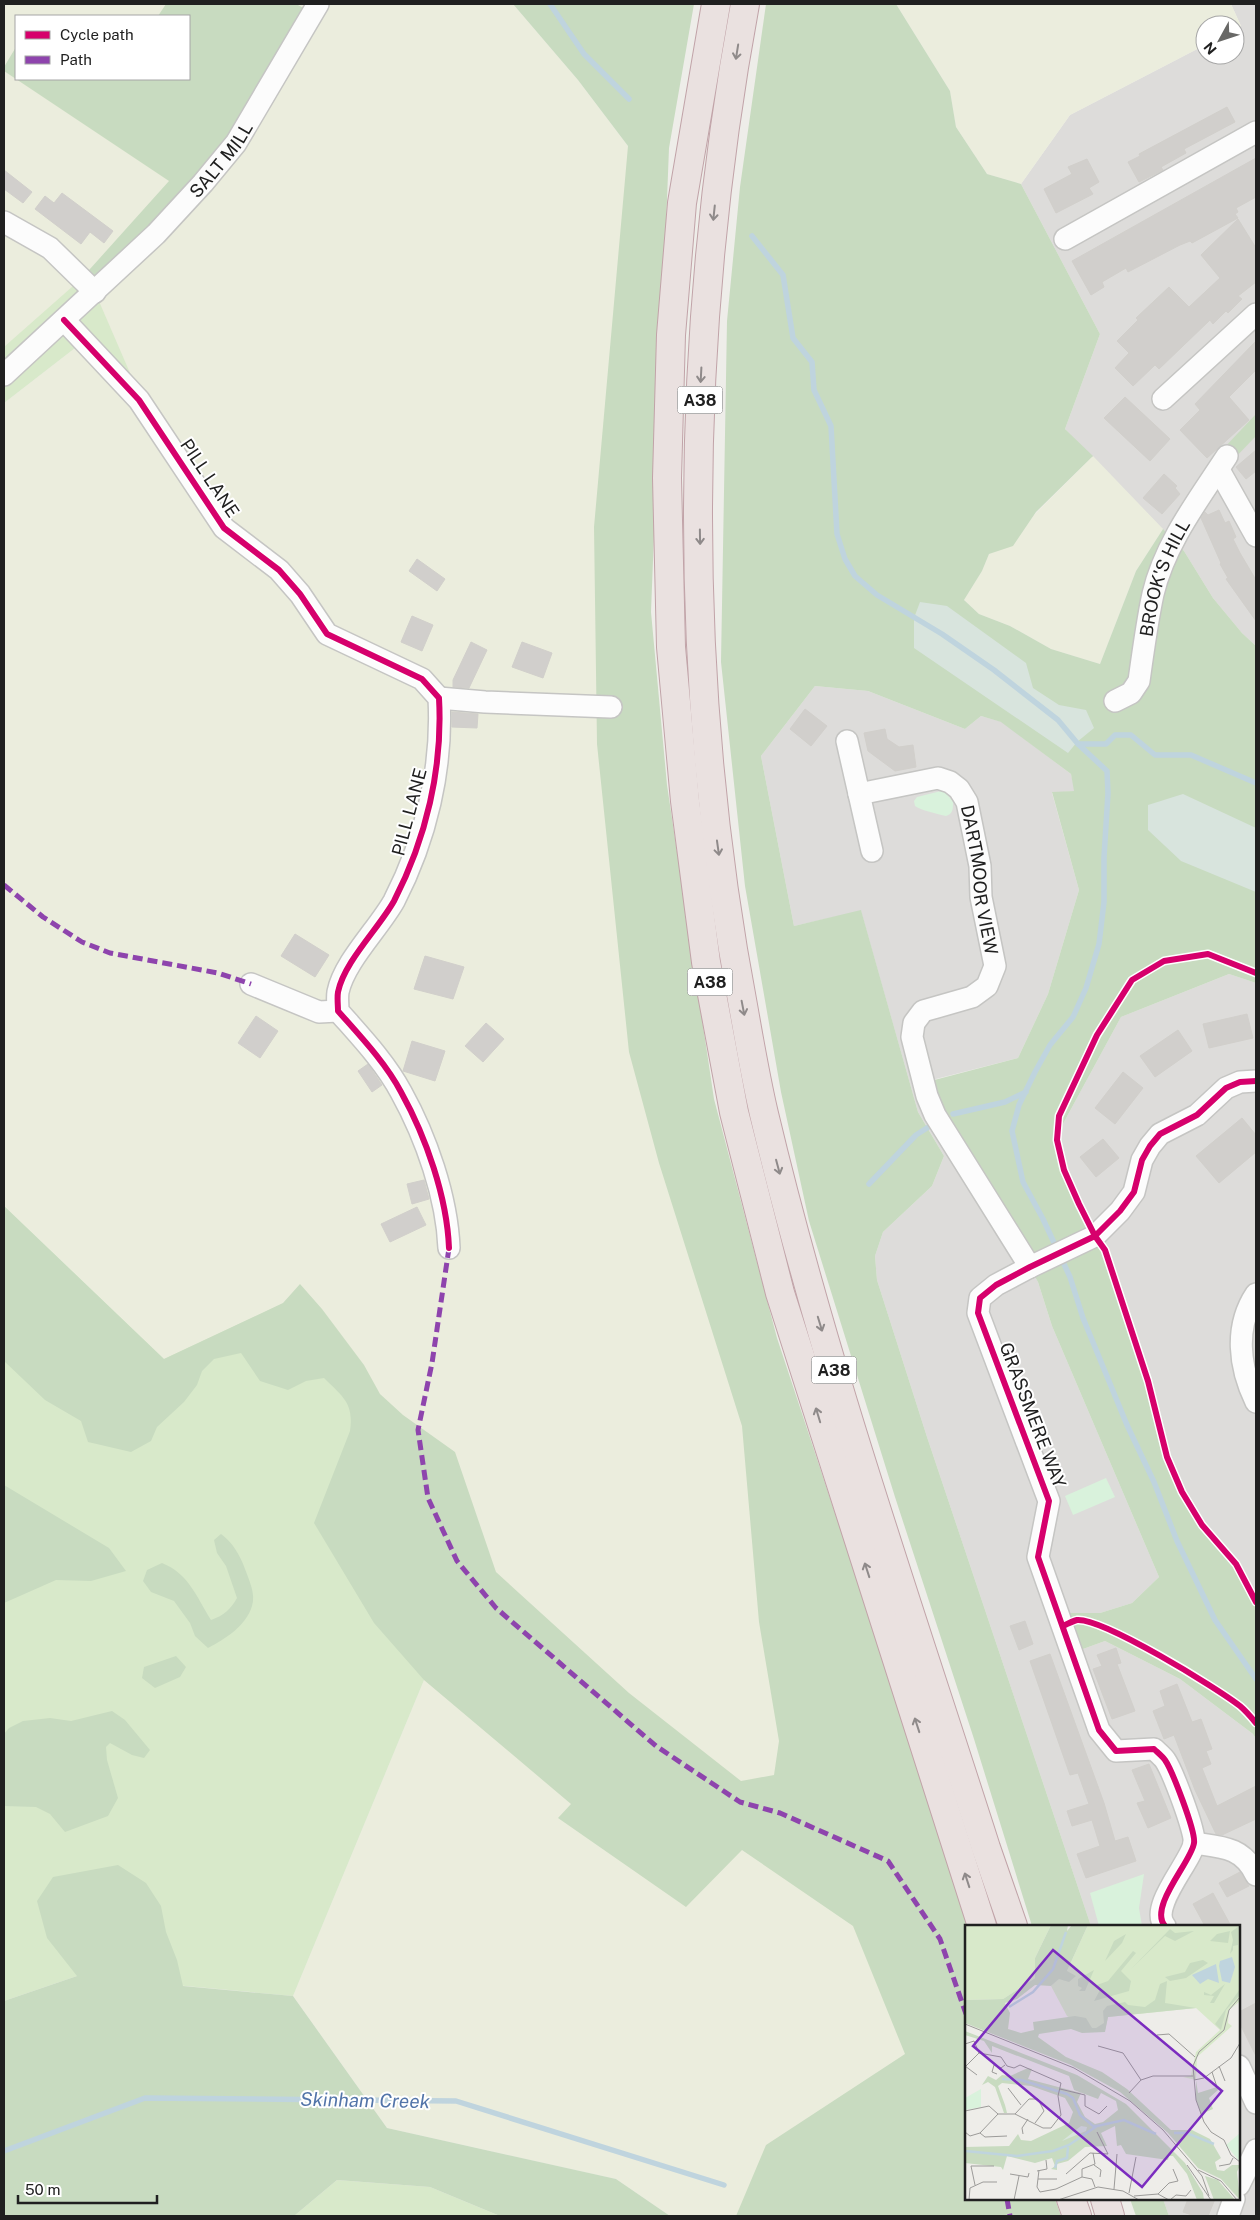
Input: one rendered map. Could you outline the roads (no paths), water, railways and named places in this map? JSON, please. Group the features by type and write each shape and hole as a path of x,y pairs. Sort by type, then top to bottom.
{"highway":[{"name":"A38","path":"716,4 682,203 671,335 667,478 671,647 684,801 706,962 734,1112 780,1293 982,1925"},
{"name":"A38","path":"745,4 720,166 708,269 701,378 699,472 703,677 711,800 727,917 763,1110 812,1296 977,1820 1013,1925"},
{"path":"1071,2200 1076,2216"},
{"path":"1104,2200 1110,2216"}],"street":[{"name":"SALT MILL","path":"4,375 156,234 203,183 236,143 318,4"},
{"path":"1065,239 1256,132"},
{"path":"4,222 50,248 95,292"},
{"path":"1164,400 1256,314"},
{"name":"PILL LANE","path":"64,320 139,400 224,528 279,570 300,594 327,634 422,679 439,698 438,760 431,802 425,821 407,874 392,904 348,969 338,991 338,1011"},
{"name":"BROOK'S HILL","path":"1116,701 1131,693 1139,681 1154,593 1172,546 1189,513 1223,463 1256,536"},
{"path":"439,698 485,702 611,707"},
{"path":"847,741 872,851"},
{"name":"DARTMOOR VIEW","path":"859,794 938,778 950,782 959,789 967,802 980,866 981,897 995,966 987,986 972,997 923,1011 914,1022 912,1037 927,1096 935,1115 1039,1262"},
{"path":"251,984 318,1012 338,1011 370,1046 401,1091 422,1138 445,1207 449,1248"},
{"name":"GRASSMERE WAY","path":"1194,1843 1191,1824 1165,1760 1154,1749 1116,1751 1099,1730 1038,1557 1049,1501 978,1313 980,1298 996,1285 1094,1236 1120,1212 1134,1192 1142,1160 1160,1134 1197,1115 1226,1088 1240,1082 1256,1081"},
{"path":"1256,1294 1243,1323 1241,1353 1245,1372 1256,1402"},
{"path":"1163,1925 1162,1908 1194,1843 1227,1848 1243,1855 1256,1875"},
{"path":"1240,2068 1256,2103"},
{"path":"1240,2183 1256,2150"},
{"path":"1228,2216 1234,2200"}],"waterway":[{"path":"550,4 584,54 629,99"},
{"path":"752,236 783,275 793,338 812,362 814,390 831,426 837,534 845,559 855,576 877,595 942,634 994,670 1058,720 1078,744 1106,744 1115,735 1131,735 1155,755 1191,755 1256,783"},
{"path":"1078,744 1107,771 1108,793 1104,857 1104,902 1099,944 1086,988 1073,1017 1050,1045 1035,1072 1019,1105 1012,1131 1023,1182 1043,1219 1070,1277 1083,1318 1127,1425 1154,1482 1177,1541 1215,1620 1256,1679"},
{"path":"953,1114 1005,1102 1026,1092"},
{"path":"869,1184 916,1135 930,1126"},
{"name":"Skinham Creek","path":"4,2151 145,2098 456,2101 724,2185"}]}
